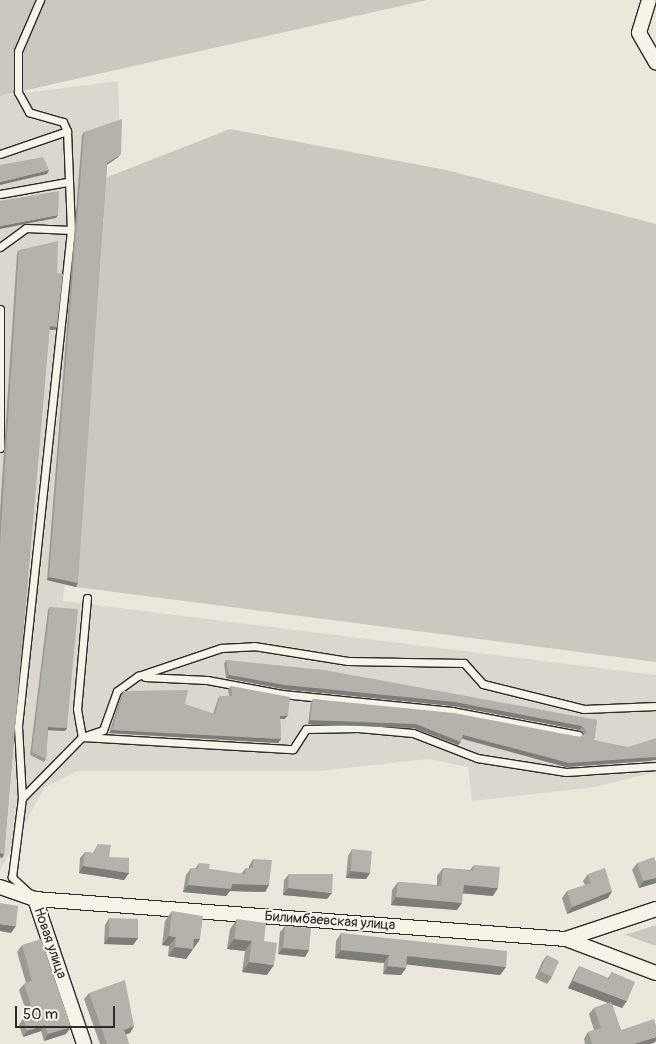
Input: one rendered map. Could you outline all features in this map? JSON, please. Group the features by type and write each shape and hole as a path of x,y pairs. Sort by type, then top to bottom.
{"street":[{"path":"649,0 639,33 656,62"},
{"name":"Билимбаевская улица","path":"0,887 35,899 566,939 656,973"},
{"name":"Новая улица","path":"35,899 84,1044"},
{"path":"566,939 656,909"}],"lane":[{"path":"35,899 12,877 22,798 18,726 71,230 67,131 62,122 29,112 18,92 18,51 40,0"},
{"path":"0,154 67,131"},
{"path":"0,194 68,182"},
{"path":"0,247 26,228 71,230"},
{"path":"0,309 0,446"},
{"path":"82,737 77,708 87,598"},
{"path":"22,798 82,737 103,730 117,692 138,676 221,648 254,646 348,661 464,663 483,684 584,709 656,706"},
{"path":"138,676 207,680 282,694 452,710 579,735"},
{"path":"82,737 292,749 306,729 358,728 413,733 477,758 566,772 656,766"}],"shaded area":[{"path":"0,0 427,0 0,96"},
{"path":"118,81 120,143 98,151 63,601 656,675 656,772 595,787 472,801 468,767 429,759 318,771 77,771 44,788 0,871 0,96"},
{"path":"230,129 446,170 656,224 656,662 76,587 105,178"},
{"path":"656,925 656,946 625,935"}],"building":[{"path":"122,119 121,154 107,163 78,583 49,577 84,132"},
{"path":"43,157 49,170 0,182 0,165"},
{"path":"59,191 58,215 0,226 0,201"},
{"path":"58,241 57,273 63,274 57,327 50,326 4,854 0,853 0,544 19,250"},
{"path":"50,607 78,609 67,728 48,727 46,759 32,752"},
{"path":"226,660 324,670 597,720 594,740 628,747 656,738 656,757 569,763 463,735 461,742 416,724 310,720 313,699 454,713 580,737 587,732 582,726 455,702 285,685 229,675"},
{"path":"231,686 290,697 288,715 280,716 281,739 112,730 124,691 188,690 185,704 215,714 220,696 232,696"},
{"path":"98,844 111,845 109,857 129,858 129,873 83,866 85,852 94,853"},
{"path":"352,849 372,851 370,873 351,871"},
{"path":"654,857 656,862 656,878 643,881 637,863"},
{"path":"253,859 272,860 269,885 232,884 231,889 188,885 191,868 198,869 199,863 210,864 209,869 245,874 246,868 253,868"},
{"path":"474,865 500,867 498,888 464,885 462,903 396,897 398,882 441,886 443,868 473,871"},
{"path":"605,868 612,891 572,907 567,891 591,883 588,874"},
{"path":"289,874 333,874 332,893 288,888"},
{"path":"0,903 18,906 16,926 0,924"},
{"path":"172,911 203,916 200,939 194,939 193,949 175,947 176,937 169,936"},
{"path":"109,918 138,919 138,938 109,937"},
{"path":"237,919 266,923 264,941 277,943 274,965 249,962 252,941 234,939"},
{"path":"285,926 311,928 309,950 283,948"},
{"path":"341,933 507,951 506,967 407,956 406,968 388,966 389,955 341,950"},
{"path":"41,939 71,1027 48,1034 45,1025 27,1031 23,1018 34,1015 24,984 32,981 22,945"},
{"path":"547,955 559,961 552,977 540,971"},
{"path":"579,966 609,979 612,972 635,982 627,1001 573,981"},
{"path":"125,980 134,1026 124,1030 129,1044 107,1044 89,993"},
{"path":"611,1002 621,1030 654,1019 656,1037 634,1044 592,1044 588,1032 601,1028 594,1008"}]}
